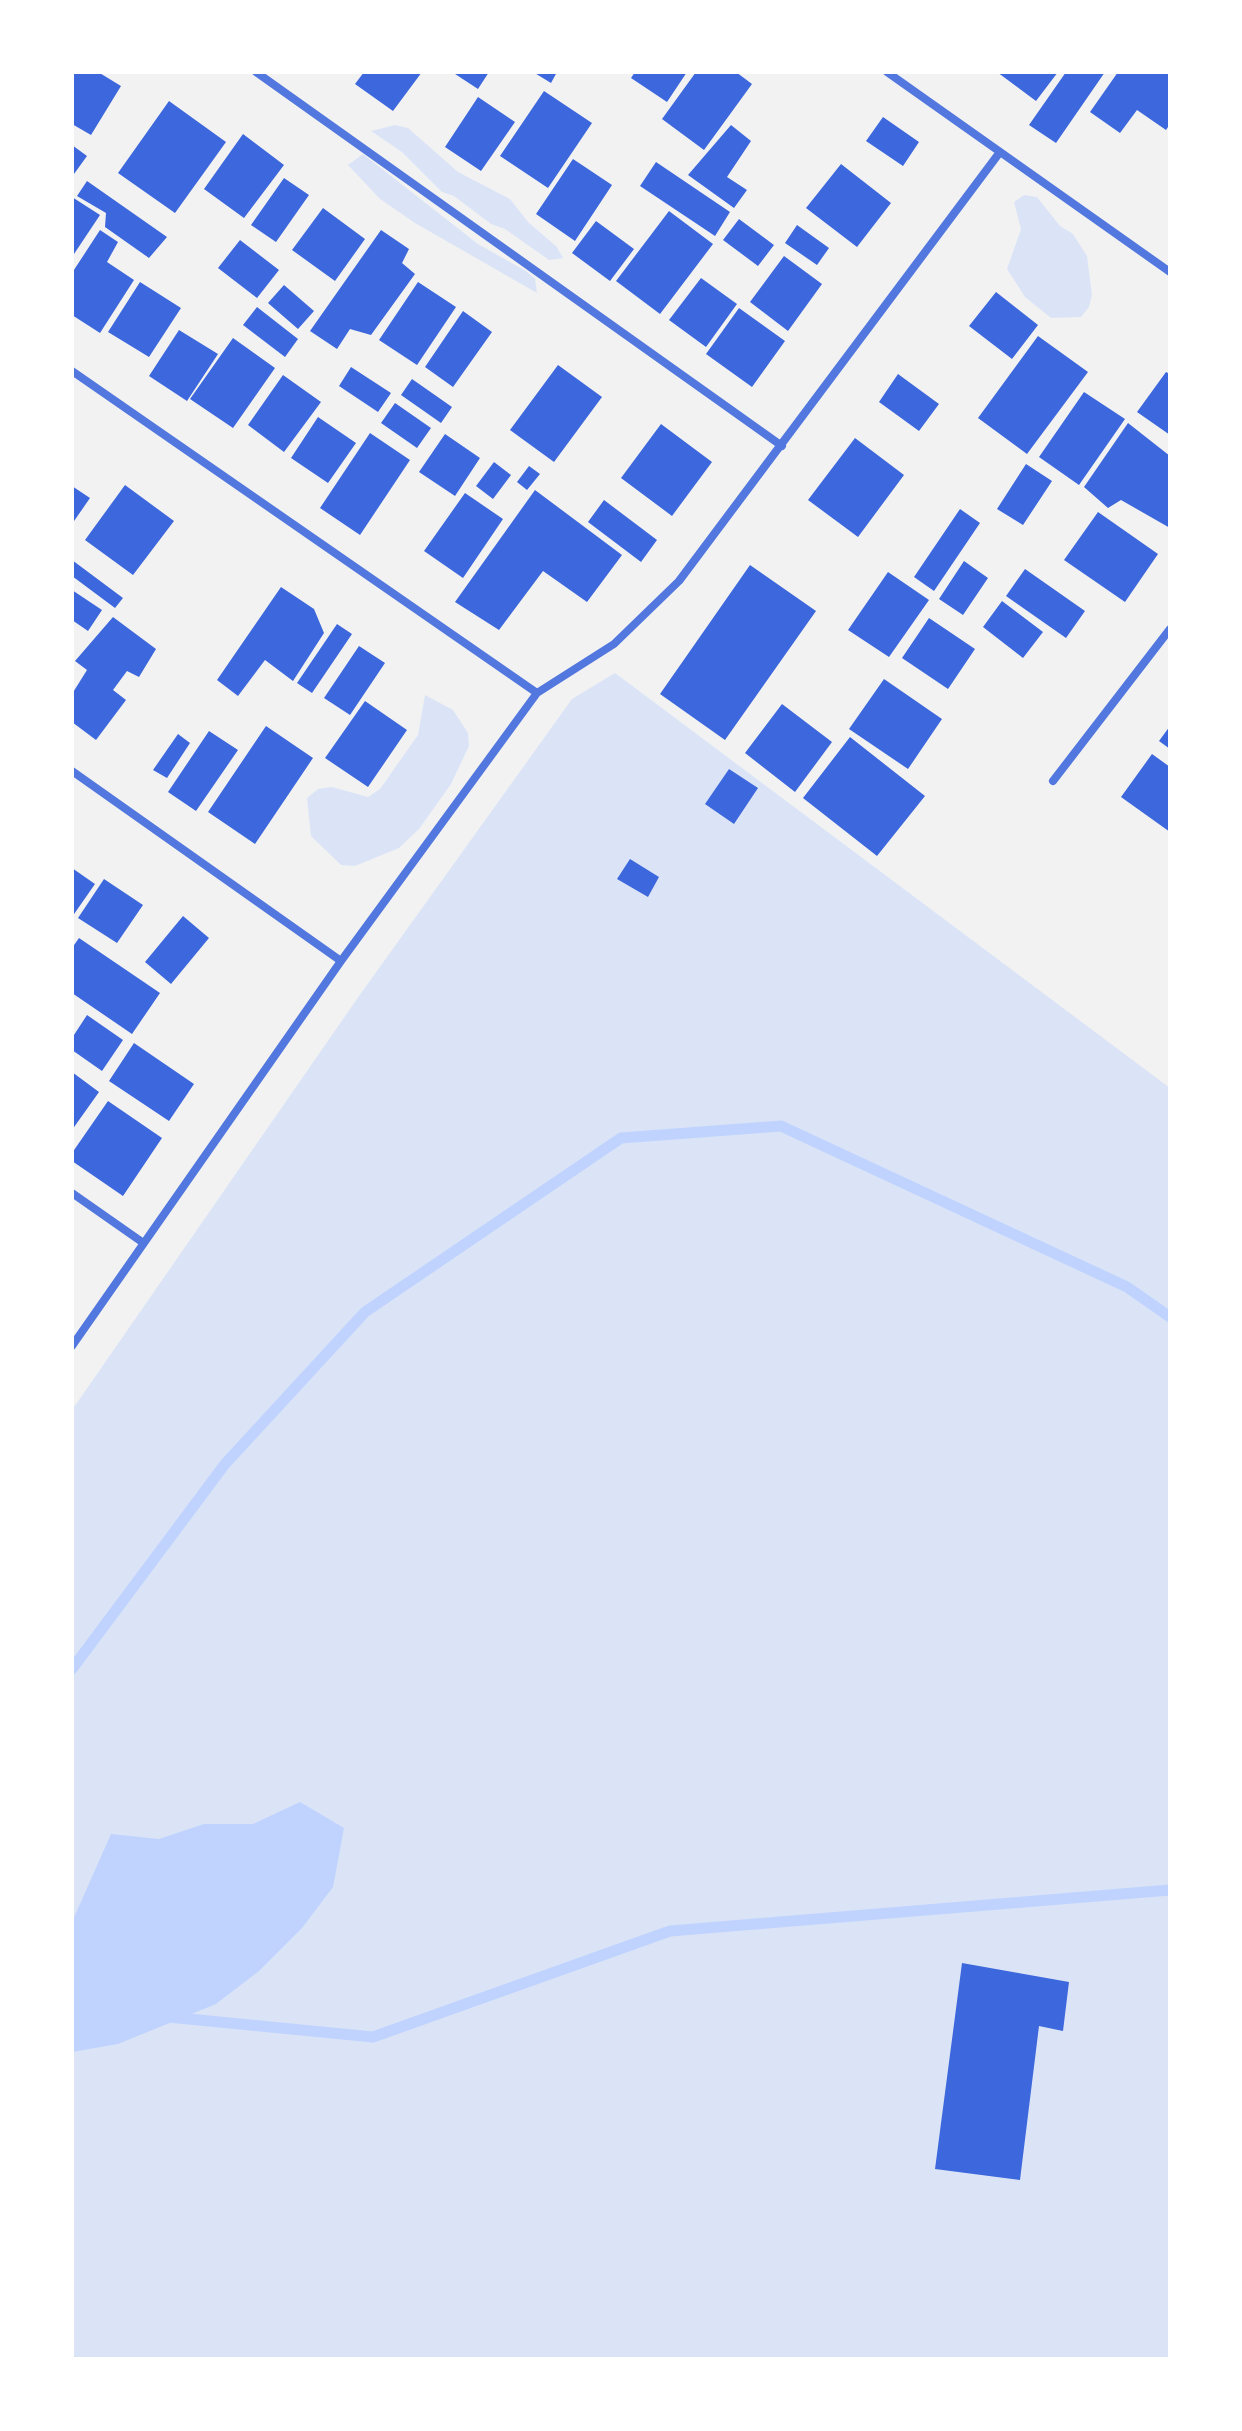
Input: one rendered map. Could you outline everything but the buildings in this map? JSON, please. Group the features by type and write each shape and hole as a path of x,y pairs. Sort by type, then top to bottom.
{"street":[{"path":"256,72 782,446"},
{"path":"887,72 1170,272"},
{"path":"72,1346 341,961 537,693 614,644 679,581 1000,152"},
{"path":"72,371 537,693"},
{"path":"1053,781 1170,629"},
{"path":"72,771 341,961"},
{"path":"72,1193 142,1242"}],"shaded area":[{"path":"395,125 408,128 458,172 510,199 528,222 557,247 563,258 549,260 505,229 491,224 454,196 442,192 402,152 371,131"},
{"path":"363,154 478,244 526,271 535,279 537,293 415,223 380,199 348,165"},
{"path":"1024,195 1037,197 1060,226 1073,234 1087,256 1092,295 1089,307 1081,317 1051,318 1025,297 1007,269 1021,229 1014,202"},
{"path":"615,673 1170,1088 1170,2359 72,2359 72,1410 359,996 572,699"},
{"path":"425,695 453,710 468,733 469,746 451,784 419,829 399,848 355,866 341,865 311,836 307,798 318,789 332,787 368,797 380,789 418,735"}],"water":[{"path":"300,1802 344,1828 333,1887 302,1928 259,1971 216,2004 118,2044 72,2052 72,1922 111,1834 159,1839 204,1824 253,1824"}],"waterway":[{"path":"72,1669 225,1464 365,1312 621,1138 781,1126 1127,1287 1170,1317"},
{"path":"168,2017 373,2037 670,1931 1170,1890"}]}
